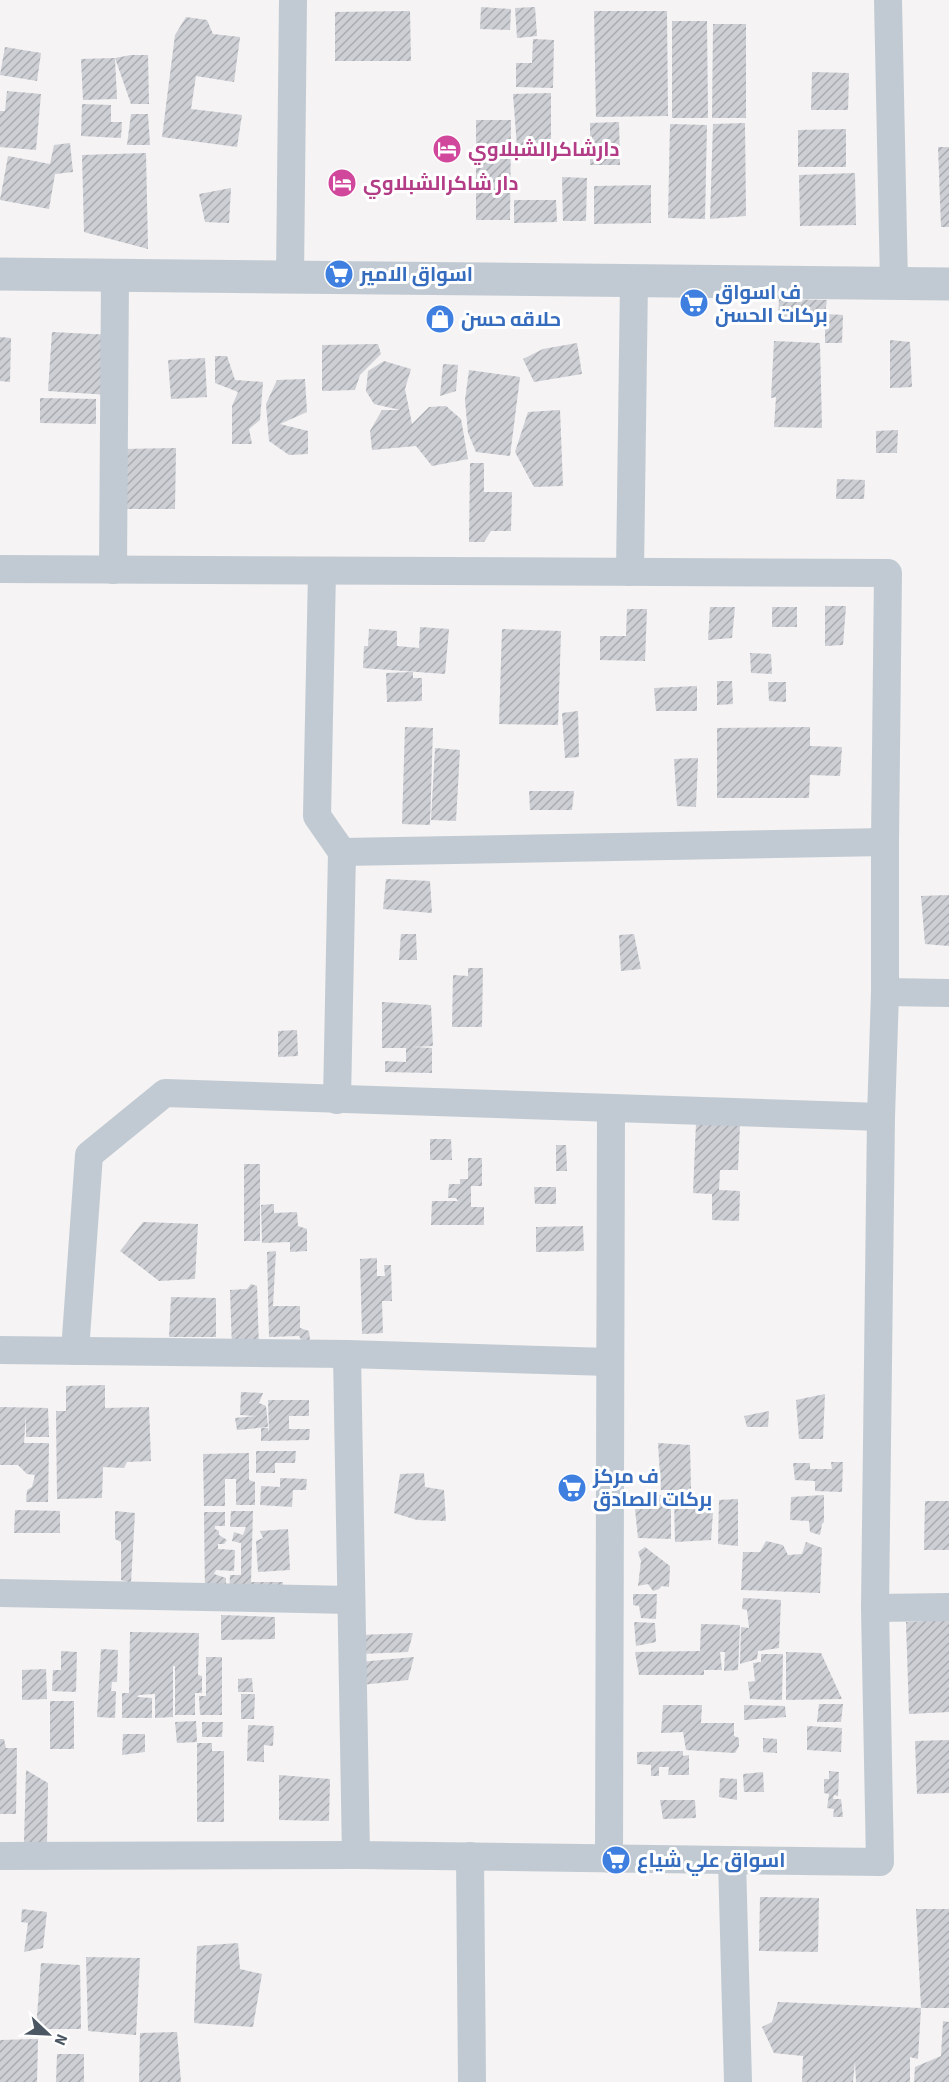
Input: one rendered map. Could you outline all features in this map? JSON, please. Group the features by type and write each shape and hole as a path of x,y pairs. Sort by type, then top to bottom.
{"street":[{"path":"290,277 293,0"},
{"path":"888,0 894,283"},
{"path":"0,274 949,284"},
{"path":"113,570 115,275"},
{"path":"630,572 634,280"},
{"path":"0,569 888,573 885,992 881,1117 875,1608 880,1862 356,1855 0,1856"},
{"path":"322,571 317,816 342,852 337,1100"},
{"path":"342,852 885,842"},
{"path":"885,992 949,993"},
{"path":"75,1351 89,1155 165,1093 881,1117"},
{"path":"609,1858 611,1108"},
{"path":"0,1350 346,1354 609,1362"},
{"path":"346,1354 356,1855"},
{"path":"0,1593 351,1600"},
{"path":"875,1608 949,1607"},
{"path":"470,1856 472,2082"},
{"path":"732,1860 738,2082"}],"building":[{"path":"481,7 511,9 510,30 480,29"},
{"path":"535,7 537,36 517,38 515,8"},
{"path":"410,11 411,61 335,61 335,12"},
{"path":"594,11 667,11 668,116 596,117"},
{"path":"186,17 207,20 213,34 240,37 234,82 196,76 191,109 242,115 237,147 162,137 175,35"},
{"path":"672,21 707,21 708,118 672,118"},
{"path":"713,24 746,24 746,118 712,118"},
{"path":"533,39 554,40 553,88 516,87 516,63 532,63"},
{"path":"5,47 41,53 37,81 0,75"},
{"path":"148,55 149,104 131,104 115,58"},
{"path":"115,58 117,99 83,100 81,59"},
{"path":"812,72 849,73 848,110 811,110"},
{"path":"7,91 41,94 36,150 0,147 0,111 5,111"},
{"path":"551,93 551,147 517,147 513,94"},
{"path":"82,104 111,105 111,122 122,122 121,138 81,136"},
{"path":"131,114 148,114 150,145 127,145"},
{"path":"476,120 511,120 510,220 476,220"},
{"path":"619,122 620,165 590,165 590,123"},
{"path":"745,123 746,216 710,219 713,124"},
{"path":"670,124 707,125 705,219 668,218"},
{"path":"846,129 846,167 798,167 798,130"},
{"path":"70,143 73,172 55,174 49,209 0,200 8,156 50,164 54,145"},
{"path":"938,147 949,147 949,227 941,227"},
{"path":"146,153 148,249 84,232 82,155"},
{"path":"855,173 856,225 800,226 799,175"},
{"path":"562,177 587,178 586,221 563,221"},
{"path":"651,185 651,223 594,224 594,186"},
{"path":"231,188 229,223 205,222 199,194"},
{"path":"514,200 556,200 557,222 514,223"},
{"path":"779,299 827,300 824,321 778,319"},
{"path":"825,314 843,315 842,343 825,343"},
{"path":"52,332 113,335 109,395 48,391"},
{"path":"0,337 11,338 10,382 0,381"},
{"path":"890,340 910,342 912,387 890,388"},
{"path":"774,341 820,343 822,428 774,427 776,397 771,398"},
{"path":"577,343 582,374 534,382 523,359 543,349"},
{"path":"378,344 381,354 360,375 355,390 322,391 322,345"},
{"path":"215,356 227,356 235,380 263,382 260,420 249,429 252,444 232,444 232,406 238,392 215,383"},
{"path":"205,358 207,397 171,399 168,360"},
{"path":"384,361 411,369 405,389 412,424 429,407 446,406 461,419 468,459 432,466 416,446 372,450 370,431 382,410 400,410 374,404 366,391 368,371"},
{"path":"443,364 458,365 456,391 440,396"},
{"path":"469,370 520,377 510,456 476,452 468,433 465,400"},
{"path":"305,379 307,412 280,424 308,431 308,454 289,455 269,441 266,404 277,380"},
{"path":"40,398 96,399 96,424 40,423"},
{"path":"560,410 563,486 534,487 515,452 528,412"},
{"path":"898,430 897,453 876,453 876,431"},
{"path":"176,448 175,509 123,509 123,449"},
{"path":"470,463 484,463 484,492 512,492 511,531 491,531 484,542 469,542"},
{"path":"837,479 865,480 864,499 836,499"},
{"path":"825,606 846,606 843,645 825,646"},
{"path":"710,607 735,607 732,638 708,640"},
{"path":"772,607 797,607 797,627 772,627"},
{"path":"627,609 647,609 645,661 600,660 600,636 626,636"},
{"path":"420,627 449,629 445,674 363,668 364,646 368,646 369,629 397,631 397,646 419,648"},
{"path":"502,629 561,631 558,725 499,724"},
{"path":"750,653 771,654 772,674 751,673"},
{"path":"413,672 413,678 422,678 422,701 387,702 386,673"},
{"path":"717,681 732,681 733,704 717,705"},
{"path":"768,682 786,682 786,702 769,701"},
{"path":"697,686 697,711 656,711 654,688"},
{"path":"578,711 579,757 565,758 562,713"},
{"path":"405,727 433,728 430,825 402,824"},
{"path":"810,727 810,746 842,747 840,776 810,775 809,798 717,798 717,728"},
{"path":"435,748 460,750 456,821 431,820"},
{"path":"698,758 696,807 677,806 674,759"},
{"path":"529,791 574,791 572,810 530,810"},
{"path":"386,879 430,881 432,913 383,909"},
{"path":"949,895 949,946 925,944 921,896"},
{"path":"401,934 416,934 417,960 399,960"},
{"path":"634,934 641,969 621,971 619,935"},
{"path":"468,968 483,968 482,1027 452,1027 453,975 468,976"},
{"path":"382,1002 431,1005 433,1046 412,1047 432,1048 432,1073 385,1072 385,1061 406,1062 406,1048 382,1048"},
{"path":"297,1030 298,1056 278,1057 278,1031"},
{"path":"696,1123 740,1124 738,1170 720,1170 719,1190 740,1191 739,1221 712,1220 712,1194 693,1193"},
{"path":"430,1139 451,1139 452,1160 430,1160"},
{"path":"556,1145 566,1145 567,1171 556,1171"},
{"path":"468,1158 482,1158 482,1186 471,1186 471,1207 484,1207 484,1225 431,1225 432,1201 458,1201 456,1198 448,1198 449,1184 460,1184 460,1179 468,1179"},
{"path":"244,1164 260,1164 260,1241 244,1241"},
{"path":"534,1187 556,1187 556,1204 535,1204"},
{"path":"274,1204 274,1213 297,1212 298,1226 307,1229 307,1251 290,1252 290,1242 262,1243 261,1205"},
{"path":"143,1222 198,1224 195,1279 159,1281 120,1251"},
{"path":"583,1226 584,1251 536,1252 536,1227"},
{"path":"276,1251 273,1306 300,1306 300,1328 309,1331 310,1340 302,1341 299,1336 269,1337 267,1252"},
{"path":"377,1258 377,1276 385,1276 384,1265 391,1265 392,1301 382,1301 383,1333 362,1334 360,1259"},
{"path":"251,1284 257,1286 259,1349 232,1349 230,1290 247,1289"},
{"path":"171,1297 216,1298 216,1337 169,1337"},
{"path":"105,1385 105,1408 149,1407 151,1461 127,1462 124,1468 103,1467 102,1498 57,1499 56,1411 66,1411 66,1386"},
{"path":"241,1392 263,1393 259,1403 266,1406 268,1427 237,1430 235,1418 257,1416 240,1415"},
{"path":"825,1394 823,1439 799,1439 796,1400"},
{"path":"268,1400 309,1400 309,1416 289,1416 289,1429 310,1429 309,1440 261,1441 261,1428 268,1428 269,1433"},
{"path":"0,1407 48,1408 49,1437 26,1437 26,1414 24,1443 49,1443 48,1502 26,1502 27,1490 32,1487 35,1475 27,1474 18,1465 0,1465"},
{"path":"769,1411 768,1427 747,1427 744,1416"},
{"path":"658,1443 690,1445 691,1490 661,1490"},
{"path":"256,1451 296,1451 295,1463 275,1463 275,1473 256,1473"},
{"path":"249,1453 249,1480 255,1482 255,1505 236,1505 236,1479 225,1479 225,1506 204,1506 203,1454"},
{"path":"831,1462 843,1462 842,1492 815,1491 815,1481 795,1480 793,1463 810,1463 810,1469 832,1469"},
{"path":"424,1473 425,1487 444,1490 446,1521 417,1520 394,1513 400,1474"},
{"path":"280,1478 307,1479 306,1490 293,1490 292,1507 260,1505 261,1486 280,1487"},
{"path":"645,1495 671,1495 671,1539 638,1538 635,1509 647,1508"},
{"path":"824,1495 824,1522 820,1535 810,1532 809,1521 790,1520 791,1497"},
{"path":"674,1499 714,1499 711,1540 675,1542"},
{"path":"738,1499 738,1546 718,1544 719,1500"},
{"path":"925,1501 949,1501 949,1550 924,1550"},
{"path":"15,1510 60,1511 60,1533 14,1533"},
{"path":"115,1511 135,1513 131,1583 121,1580 121,1542 115,1539"},
{"path":"231,1511 253,1511 251,1582 283,1582 282,1597 229,1597 230,1575 241,1575 241,1543 232,1541 234,1532 243,1535 246,1527 230,1527"},
{"path":"204,1512 225,1512 225,1526 215,1526 219,1535 227,1540 224,1544 218,1544 218,1549 235,1550 234,1571 216,1570 214,1574 226,1578 226,1593 205,1593"},
{"path":"288,1529 290,1570 258,1572 256,1541 263,1538 260,1531"},
{"path":"766,1541 783,1545 788,1555 802,1554 806,1542 822,1548 820,1593 741,1590 743,1552 760,1552"},
{"path":"645,1547 670,1566 669,1587 662,1586 653,1591 648,1584 638,1586 641,1561 638,1552"},
{"path":"633,1594 657,1594 656,1619 641,1618 639,1606 633,1605"},
{"path":"743,1598 781,1600 779,1648 758,1651 757,1659 740,1664 741,1627 749,1628 747,1610 742,1609"},
{"path":"221,1615 275,1617 275,1639 221,1640"},
{"path":"949,1620 949,1712 909,1714 906,1622"},
{"path":"634,1622 655,1623 656,1642 636,1646"},
{"path":"701,1624 740,1625 738,1670 724,1671 725,1652 720,1652 722,1670 704,1670 704,1675 639,1675 635,1652 700,1651"},
{"path":"130,1632 199,1633 198,1675 202,1676 202,1693 195,1693 195,1715 175,1715 175,1666 173,1666 173,1717 155,1718 155,1694 137,1697 152,1698 152,1718 122,1718 122,1693 129,1693"},
{"path":"413,1633 408,1652 360,1654 359,1635"},
{"path":"101,1649 118,1650 117,1682 112,1682 111,1691 116,1691 115,1718 97,1717"},
{"path":"61,1651 77,1652 76,1692 52,1691 53,1670 61,1670"},
{"path":"786,1652 821,1653 842,1699 786,1700"},
{"path":"761,1654 783,1654 782,1700 750,1699 748,1682 755,1681 753,1663 761,1662"},
{"path":"206,1657 222,1657 222,1715 200,1715 199,1696 206,1696"},
{"path":"414,1657 408,1680 361,1685 359,1662"},
{"path":"46,1669 47,1699 22,1700 22,1670"},
{"path":"252,1678 253,1692 238,1692 238,1679"},
{"path":"241,1694 255,1694 254,1719 241,1719"},
{"path":"50,1701 74,1701 74,1749 50,1749"},
{"path":"819,1704 843,1704 841,1722 817,1722"},
{"path":"663,1705 702,1705 701,1723 734,1723 734,1736 739,1738 739,1746 735,1753 686,1750 683,1732 661,1733"},
{"path":"744,1705 785,1706 786,1717 744,1720"},
{"path":"196,1721 197,1742 177,1743 175,1722"},
{"path":"202,1722 223,1722 222,1737 202,1737"},
{"path":"248,1725 274,1726 273,1746 264,1745 264,1762 247,1761"},
{"path":"807,1726 842,1728 841,1752 807,1750"},
{"path":"123,1734 145,1734 145,1752 122,1755"},
{"path":"763,1738 777,1739 777,1753 763,1752"},
{"path":"0,1739 4,1739 6,1748 17,1748 16,1814 0,1814"},
{"path":"949,1740 949,1793 917,1794 915,1741"},
{"path":"197,1743 212,1743 212,1751 224,1751 224,1822 197,1822"},
{"path":"683,1751 683,1756 689,1755 689,1775 668,1775 669,1767 659,1767 659,1776 651,1776 651,1765 637,1764 637,1752"},
{"path":"26,1770 48,1783 47,1843 24,1842"},
{"path":"829,1771 839,1772 838,1796 834,1795 833,1799 841,1799 843,1817 833,1817 834,1809 827,1808 829,1794 824,1793 824,1779 829,1779"},
{"path":"763,1772 764,1792 744,1792 743,1774"},
{"path":"279,1775 330,1779 329,1821 279,1820"},
{"path":"720,1778 737,1779 737,1800 719,1797"},
{"path":"660,1800 695,1800 696,1818 663,1819"},
{"path":"760,1897 819,1898 818,1952 759,1951"},
{"path":"22,1909 47,1912 43,1948 24,1952 28,1923 21,1922"},
{"path":"916,1909 949,1909 949,2008 921,2008"},
{"path":"238,1943 240,1969 262,1974 253,2027 194,2023 197,1946"},
{"path":"86,1957 140,1958 136,2035 88,2031"},
{"path":"41,1963 80,1965 81,2029 36,2029"},
{"path":"778,2002 921,2008 918,2059 910,2057 910,2082 856,2082 855,2061 853,2082 802,2082 803,2056 774,2053 762,2027 772,2022"},
{"path":"943,2021 949,2022 949,2082 914,2082 915,2067 941,2056"},
{"path":"177,2032 181,2082 139,2082 140,2033"},
{"path":"38,2039 37,2082 0,2082 0,2040"},
{"path":"57,2054 84,2054 84,2082 56,2082"}],"place":[{"name":"دارشاكرالشبلاوي","path":"447,149"},
{"name":"دار شاكرالشبلاوي","path":"342,183"},
{"name":"اسواق الامير","path":"339,274"},
{"name":"ف اسواق بركات الحسن","path":"694,303"},
{"name":"حلاقه حسن","path":"440,319"},
{"name":"ف مركز بركات الصادق","path":"572,1488"},
{"name":"اسواق علي شياع","path":"616,1860"}]}
